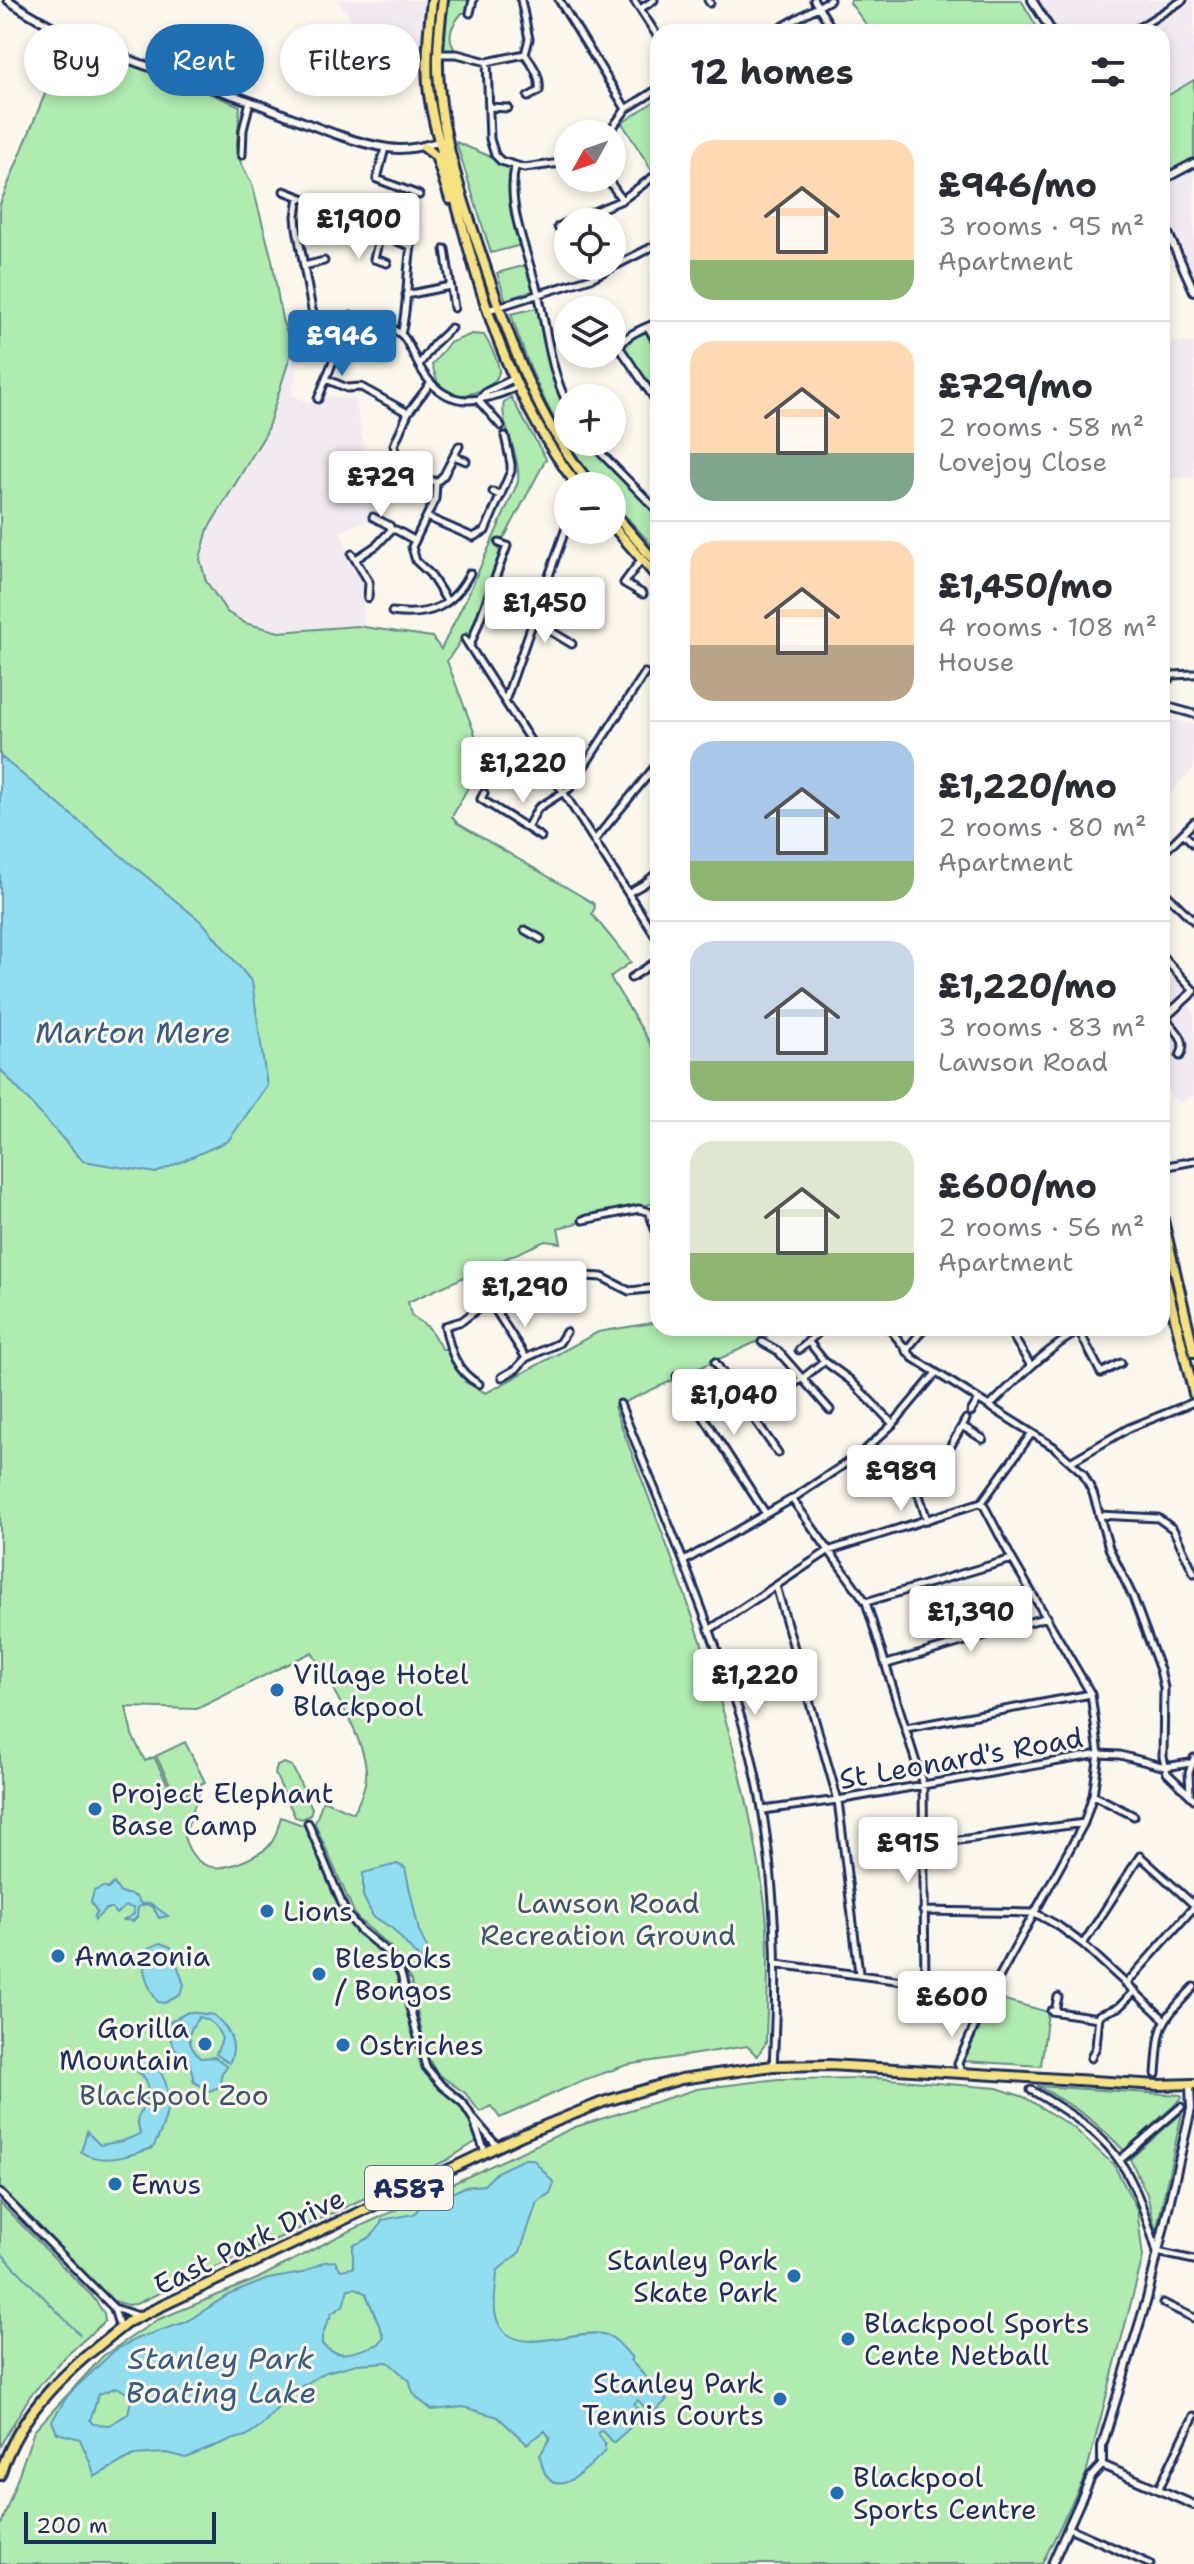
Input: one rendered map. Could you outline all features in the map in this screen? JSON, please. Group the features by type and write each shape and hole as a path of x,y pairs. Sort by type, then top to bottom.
{"main road":[{"path":"432,0 428,84 438,142 487,310 516,383 540,431 568,472"},
{"path":"443,0 438,54 439,86 448,139 473,230 529,388 547,424 582,472"},
{"path":"424,147 436,156 450,201 458,209"},
{"path":"516,383 521,369"},
{"path":"516,383 529,388"},
{"path":"626,527 650,556"},
{"path":"626,541 650,569"},
{"path":"1170,1250 1194,1352"},
{"path":"1170,1314 1194,1394"},
{"name":"East Park Drive","path":"0,2473 21,2429 53,2387 83,2356 120,2328 497,2146 594,2105 649,2087 719,2072 773,2066 876,2067 1192,2085"}],"street":[{"path":"8,0 39,22 69,35 157,70 365,143 405,149 448,139"},
{"path":"470,13 473,0"},
{"path":"521,0 529,39 525,54 536,70 540,83 539,91 528,97"},
{"path":"559,0 626,109"},
{"path":"634,0 650,25"},
{"path":"640,9 654,0"},
{"path":"814,0 829,24"},
{"path":"788,24 830,0"},
{"path":"1032,0 1047,24"},
{"path":"1145,24 1183,0"},
{"path":"438,54 457,54 487,62 525,54"},
{"path":"487,62 490,139 495,155 515,167 554,163"},
{"path":"618,120 626,109 650,94"},
{"path":"242,155 243,130 250,101"},
{"path":"489,107 508,108"},
{"path":"385,148 377,179 419,195"},
{"path":"1170,176 1194,163"},
{"path":"515,167 513,199 558,384"},
{"path":"602,208 622,200 650,179"},
{"path":"284,191 342,213"},
{"path":"617,192 622,200"},
{"path":"299,197 296,216 304,266 312,310 320,327"},
{"path":"354,225 410,246"},
{"path":"401,334 408,308 406,295 414,231"},
{"path":"380,235 374,259 387,263"},
{"path":"1170,244 1194,291"},
{"path":"487,310 591,278 650,248"},
{"path":"445,249 454,308"},
{"path":"304,266 324,261"},
{"path":"406,295 450,286"},
{"path":"298,349 312,332 341,316 354,314 371,318 401,334 430,384 455,399 478,400 501,426"},
{"path":"650,331 648,327 622,342 620,348 650,392"},
{"path":"419,366 434,344 451,328"},
{"path":"324,340 346,349"},
{"path":"318,399 339,346"},
{"path":"326,379 347,388 361,387 408,413"},
{"path":"478,400 486,392 516,383"},
{"path":"430,384 408,413 394,445 396,456 403,463 436,483"},
{"path":"427,517 464,534 480,536 489,524 511,464 505,436"},
{"path":"447,601 430,574 416,561 412,547 435,499 436,483 444,475 459,446"},
{"path":"454,456 466,461"},
{"path":"604,456 650,501"},
{"path":"493,492 501,496"},
{"path":"373,517 390,526 391,530"},
{"path":"391,530 414,540"},
{"path":"368,598 369,582 354,556 377,545 391,530"},
{"path":"469,647 507,546 499,543"},
{"path":"505,702 560,544"},
{"path":"642,560 624,583 643,594"},
{"path":"392,612 423,614 459,593 470,573"},
{"path":"534,621 572,644"},
{"path":"465,639 650,927"},
{"path":"527,828 538,808 570,788 645,673"},
{"path":"1170,678 1173,675 1194,674"},
{"path":"1170,707 1194,714"},
{"path":"594,841 650,773"},
{"path":"484,793 481,799 538,837"},
{"path":"1170,846 1194,822"},
{"path":"1183,833 1194,844"},
{"path":"628,893 650,879"},
{"path":"1170,898 1194,921"},
{"path":"525,930 541,939"},
{"path":"631,978 650,965"},
{"path":"1170,965 1194,991 1170,1013"},
{"path":"1170,1027 1183,1041 1180,1056"},
{"path":"1170,1166 1194,1161"},
{"path":"583,1220 639,1209 650,1213"},
{"path":"479,1384 464,1376 450,1349 445,1326 462,1321 490,1303 550,1274 602,1277 629,1291 650,1289"},
{"path":"1170,1296 1180,1293"},
{"path":"490,1303 526,1358"},
{"path":"502,1377 526,1358 559,1343 566,1332"},
{"path":"799,1350 814,1336"},
{"path":"895,1336 906,1351 935,1374 1032,1433 1072,1461 1088,1480 1109,1548 1133,1597 1160,1670 1164,1688 1165,1767 1170,1778 1192,1797"},
{"path":"906,1351 918,1336"},
{"path":"1013,1336 1031,1366"},
{"path":"989,1407 1031,1366 1072,1336"},
{"path":"1084,1336 1101,1373 1121,1363"},
{"path":"808,1341 824,1361 850,1380 893,1424"},
{"path":"762,1342 778,1351 830,1410"},
{"path":"751,1411 824,1361"},
{"path":"715,1362 778,1453"},
{"path":"684,1561 792,1499 863,1452 893,1424 935,1374"},
{"path":"677,1376 766,1514"},
{"path":"971,1412 978,1400"},
{"path":"1072,1461 1129,1428 1194,1402"},
{"path":"620,1404 684,1561 744,1727 763,1810 773,1879 777,1964 773,2066"},
{"path":"912,1462 920,1452 928,1458 949,1449 966,1419"},
{"path":"962,1426 983,1439"},
{"path":"709,1630 828,1551 982,1502 1032,1433"},
{"path":"916,1486 927,1520"},
{"path":"792,1499 866,1602 923,1785 925,1984"},
{"path":"963,2074 958,2070 958,2063 987,1999 1084,1823 1093,1795 1099,1754 1091,1694 982,1502"},
{"path":"1099,1515 1158,1518 1173,1529 1194,1573"},
{"path":"866,1602 1012,1559"},
{"path":"776,1586 838,1800 859,1973"},
{"path":"887,1664 1047,1617"},
{"path":"906,1728 1091,1694"},
{"name":"St Leonard's Road","path":"763,1810 838,1800 1099,1754 1120,1755 1165,1767"},
{"path":"1165,1767 1192,1760 1192,1797"},
{"path":"1093,1795 1134,1816"},
{"path":"308,1823 346,1913 360,1930 387,1952 401,1974 426,2067 441,2085 463,2103 497,2146"},
{"path":"923,1845 1084,1823"},
{"path":"1083,1944 1140,1856 1194,1906 1126,1984"},
{"path":"923,1911 1035,1913 1083,1944 1164,2019"},
{"path":"777,1964 859,1973 987,1999"},
{"path":"1156,2074 1159,2031 1164,2019 1194,1987"},
{"path":"1091,2058 1096,2047 1098,2018 1103,2011 1119,2007 1135,1991"},
{"path":"1058,1997 1053,2011 1098,2018"},
{"path":"1088,2048 1096,2047"},
{"path":"1052,2564 1091,2477 1102,2465 1102,2446 1147,2299 1193,2108 1192,2085"},
{"path":"1031,2090 1077,2117 1121,2159 1142,2200 1157,2252"},
{"path":"1121,2159 1181,2107"},
{"path":"473,2119 485,2152"},
{"path":"0,2193 114,2308 142,2316"},
{"path":"1157,2252 1194,2260"},
{"path":"1163,2303 1194,2318"},
{"path":"114,2308 120,2328"},
{"path":"1158,2490 1194,2416"},
{"path":"1102,2465 1194,2505"},
{"path":"1069,2528 1150,2564"}],"shaded area":[{"path":"337,0 425,0 423,56 420,57 420,24 356,24"},
{"path":"1036,0 1194,0 1194,80 1170,95 1170,24 1051,24"},
{"path":"1194,163 1194,290 1170,238 1170,176"},
{"path":"1170,342 1194,343 1194,478 1170,478"},
{"path":"293,347 302,352 291,395 317,405 325,396 355,399 370,480 377,483 370,519 340,532 361,579 364,629 279,635 249,627 224,611 206,581 200,559 208,530 266,433"},
{"path":"1170,719 1194,725 1194,767 1170,794"},
{"path":"1170,966 1194,991 1184,1000 1194,1013 1194,1095 1178,1104 1170,1094"}],"green space":[{"path":"443,0 473,0 470,13 462,13 452,28 451,42 457,54 438,54"},
{"path":"851,0 1021,0 1035,24 866,24 850,3"},
{"path":"129,60 145,67 145,96 216,96 240,106 236,153 252,184 272,260 282,320 293,347 266,433 208,529 200,559 206,581 227,612 245,623 279,632 357,626 432,637 441,649 518,482 516,460 503,411 504,402 511,397 546,459 508,531 503,539 498,539 496,545 500,552 471,633 466,633 447,661 484,758 452,817 457,823 593,903 592,914 631,962 610,977 650,1043 650,1204 558,1228 561,1243 545,1241 408,1302 411,1315 429,1328 442,1349 450,1349 468,1379 465,1382 486,1393 598,1332 650,1323 650,1336 767,1337 614,1407 703,1648 739,1771 766,1915 766,2043 757,2056 747,2046 627,2065 581,2081 500,2118 491,2106 480,2112 465,2093 438,2074 427,2057 411,1981 390,1947 356,1917 315,1824 323,1800 354,1813 366,1777 361,1747 312,1652 197,1709 126,1707 132,1735 145,1761 154,1757 175,1799 201,1787 184,1837 201,1863 227,1866 262,1852 273,1840 281,1817 308,1827 353,1922 378,1944 401,1974 417,2039 432,2077 463,2103 480,2139 447,2160 136,2304 128,2305 110,2300 0,2193 0,204 44,96 129,96"},
{"path":"1194,80 1194,162 1170,176 1170,94"},
{"path":"650,104 650,167 626,129 626,120"},
{"path":"456,142 515,167 513,199 525,244 491,253"},
{"path":"530,264 537,291 506,301 497,273"},
{"path":"541,307 550,356 560,384 554,384 554,418 547,404 527,361 511,314"},
{"path":"648,327 650,331 650,392 626,357 626,340"},
{"path":"472,334 484,335 497,361 498,375 490,385 478,391 456,395 438,383 432,365 449,343"},
{"path":"577,456 604,456 620,472 588,472"},
{"path":"626,479 650,503 650,543 626,517"},
{"path":"185,1742 205,1782 176,1796 156,1756"},
{"path":"284,1763 292,1766 312,1808 310,1815 302,1819 295,1817 275,1774 277,1766"},
{"path":"994,1997 1048,2012 1041,2066 964,2061"},
{"path":"876,2078 997,2088 1024,2097 1074,2128 1114,2165 1137,2209 1143,2257 1086,2474 1042,2564 0,2564 0,2528 34,2431 103,2356 157,2320 257,2279 337,2237 575,2127 697,2089 778,2079"},
{"path":"1037,2086 1181,2095 1182,2098 1124,2151 1084,2114"},
{"path":"1182,2113 1156,2232 1147,2194 1130,2159"},
{"path":"0,2203 92,2296 104,2313 105,2321 66,2356 30,2396 0,2446"}],"water":[{"name":"Marton Mere","path":"0,756 204,924 252,982 267,1086 228,1141 156,1173 83,1161 0,1069"},
{"path":"397,1864 405,1868 419,1931 430,1955 422,1962 393,1929 373,1916 363,1896 363,1873"},
{"path":"114,1883 121,1893 136,1897 141,1904 150,1903 168,1916 159,1918 153,1907 146,1904 138,1907 137,1917 133,1921 124,1920 134,1914 133,1908 126,1906 116,1914 112,1909 106,1909 95,1920 97,1912 91,1902 94,1891 103,1887 108,1889"},
{"path":"160,1943 171,1947 184,1985 180,1995 165,2003 158,2002 151,1991 142,1954"},
{"path":"188,2012 214,2015 224,2025 233,2043 229,2063 216,2054 222,2039 214,2025 199,2017 192,2028 190,2043 200,2058 215,2057 227,2066 219,2087 210,2091 194,2082 190,2064 177,2051 169,2035 168,2023"},
{"path":"145,2056 163,2077 168,2099 164,2123 153,2148 108,2159 81,2152 87,2132 100,2145 140,2134 137,2119 147,2098 148,2085 141,2074 133,2069 137,2061"},
{"name":"Stanley Park Boating Lake","path":"524,2159 533,2159 554,2183 550,2193 537,2202 520,2252 497,2271 495,2311 503,2330 513,2338 527,2341 590,2333 607,2335 622,2347 667,2400 651,2414 638,2400 634,2404 644,2415 613,2443 601,2430 597,2434 605,2443 605,2451 568,2482 559,2484 551,2481 544,2472 540,2455 550,2438 545,2431 527,2444 498,2417 463,2407 432,2410 414,2394 410,2381 388,2362 357,2364 326,2372 292,2392 262,2425 246,2436 186,2458 166,2453 134,2455 94,2477 80,2439 57,2433 52,2421 68,2395 115,2350 138,2338 186,2322 228,2295 268,2279 302,2273 324,2262 335,2261 341,2270 353,2268 353,2245 371,2236 382,2220 414,2214 424,2202 441,2193 444,2197 464,2187 484,2185 497,2172","holes":["356,2288 366,2294 384,2337 379,2344 364,2349 349,2353 335,2352 322,2344 322,2337 332,2313 343,2306 348,2289","117,2387 132,2396 128,2414 109,2425 93,2424 90,2420 99,2394"]}],"waterway":[{"path":"0,2252 80,2335"}],"place":[{"name":"Village Hotel Blackpool","path":"277,1690"},
{"name":"Project Elephant Base Camp","path":"95,1809"},
{"name":"Lions","path":"267,1911"},
{"name":"Amazonia","path":"58,1956"},
{"name":"Blesboks / Bongos","path":"319,1974"},
{"name":"Gorilla Mountain","path":"205,2044"},
{"name":"Ostriches","path":"343,2045"},
{"name":"Emus","path":"115,2184"},
{"name":"Stanley Park Skate Park","path":"794,2276"},
{"name":"Blackpool Sports Cente Netball","path":"848,2339"},
{"name":"Stanley Park Tennis Courts","path":"780,2399"},
{"name":"Blackpool Sports Centre","path":"837,2493"}],"park label":[{"name":"Lawson Road Recreation Ground","path":"608,1919"},
{"name":"Blackpool Zoo","path":"174,2095"}]}
